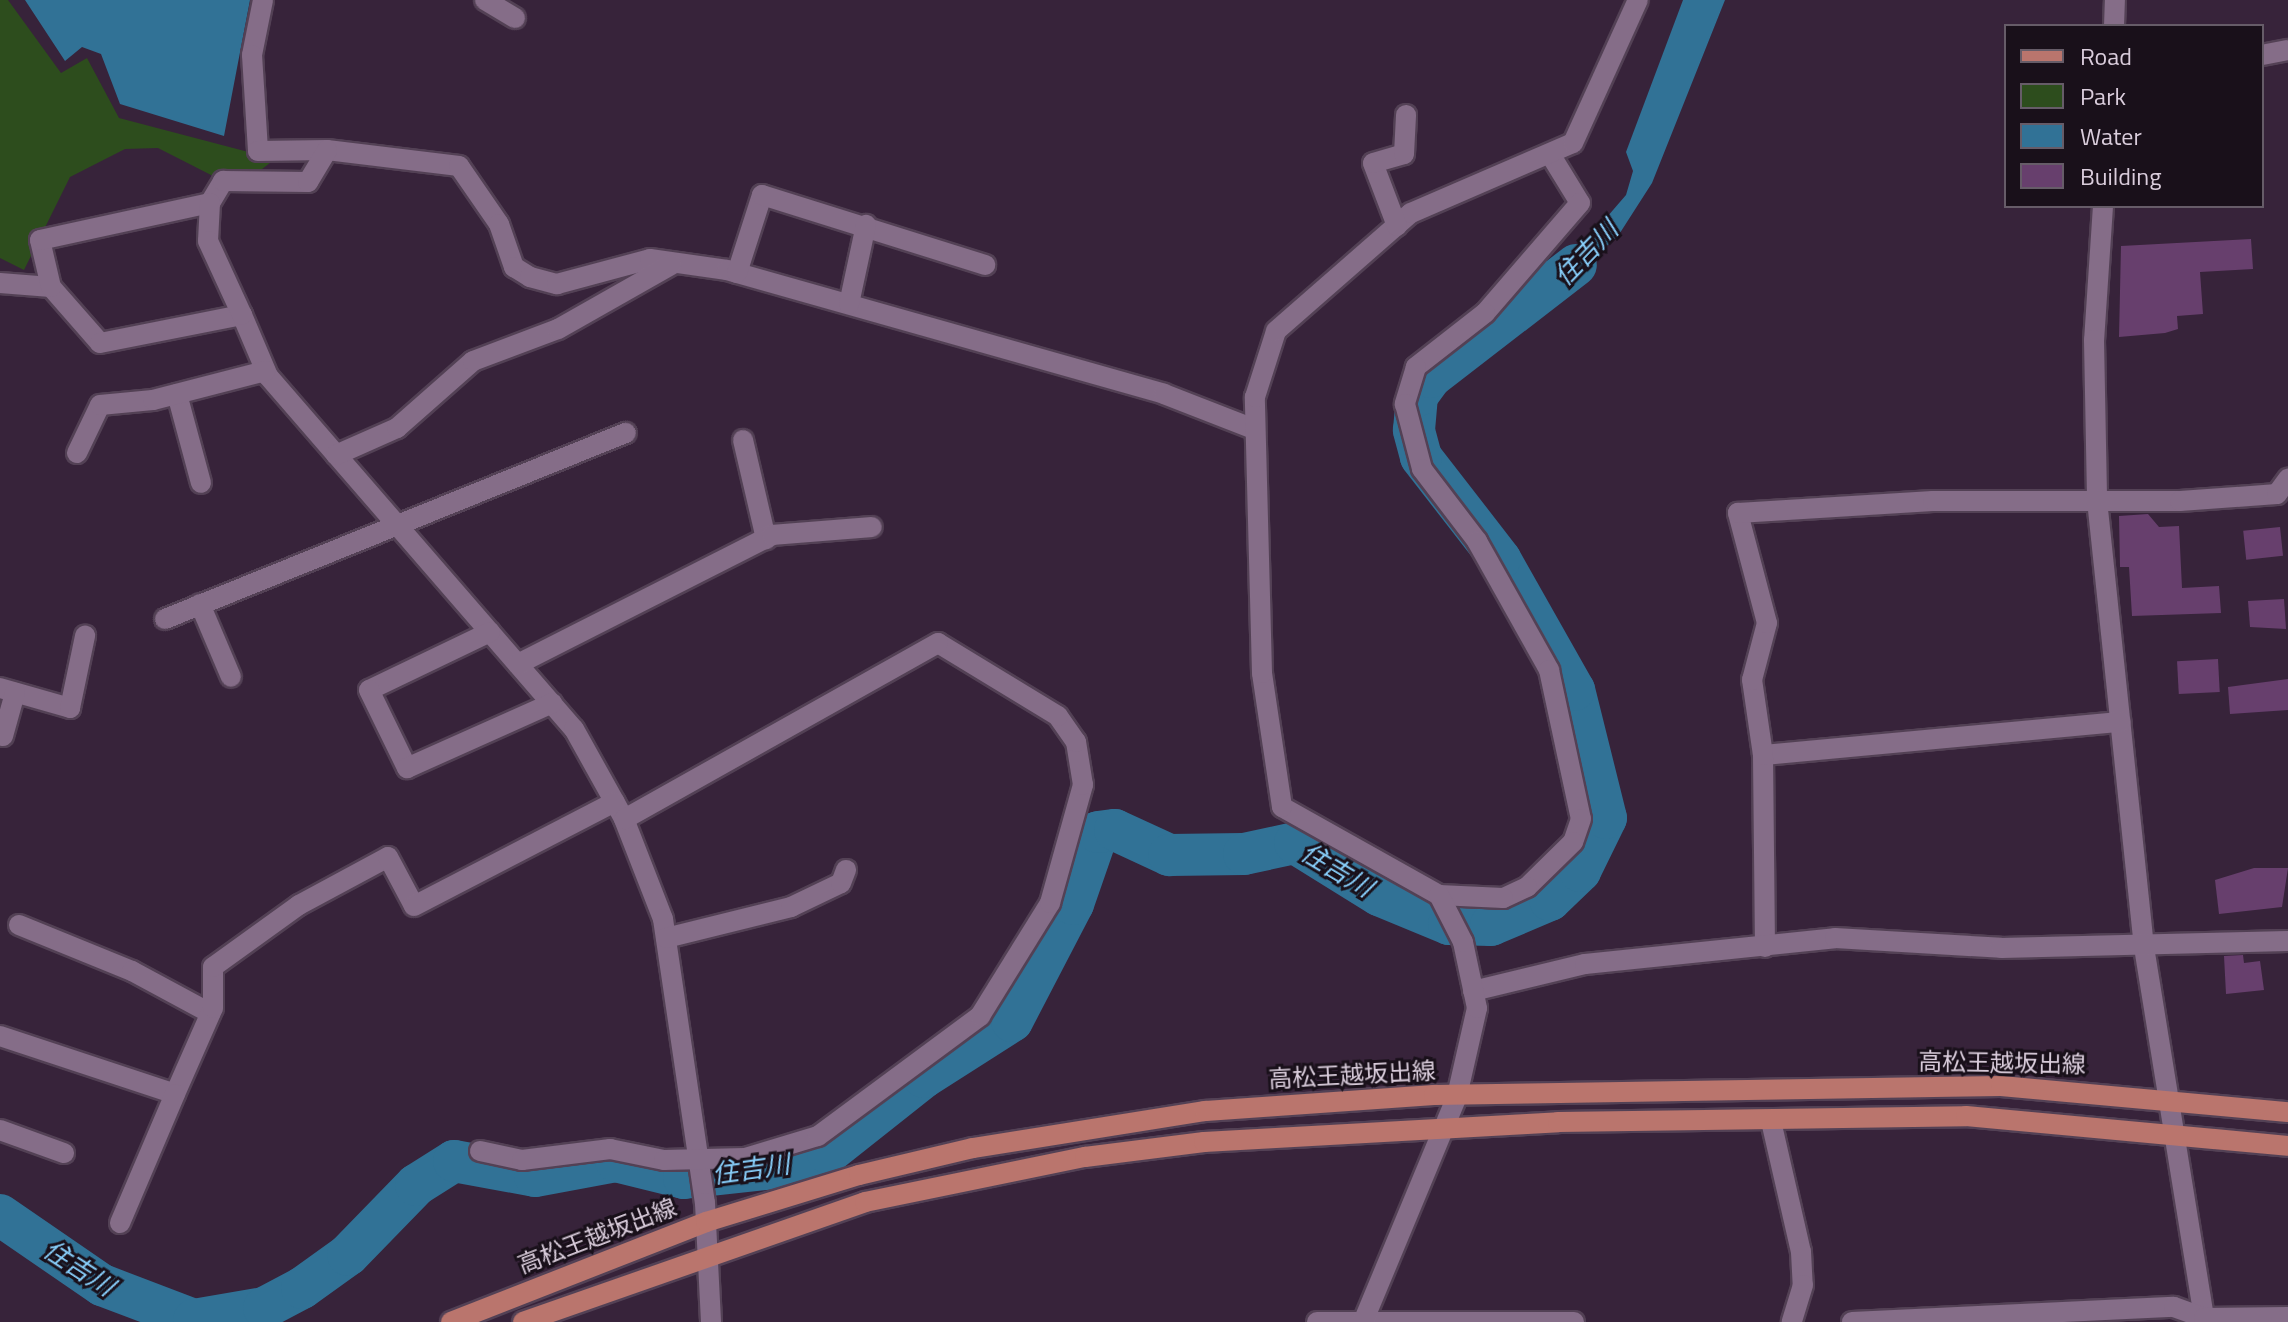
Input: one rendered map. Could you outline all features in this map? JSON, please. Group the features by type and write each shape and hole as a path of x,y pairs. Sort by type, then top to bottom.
{"main road":[{"name":"高松王越坂出線","path":"451,1322 706,1222 859,1175 1083,1128 1205,1111 1457,1096 2001,1086 2167,1097 2288,1112"},
{"path":"523,1322 707,1252 865,1202 1085,1157 1446,1127 1966,1116 2174,1130 2288,1146"}],"street":[{"path":"263,0 252,55 258,151 327,150 459,166 487,201 514,267 530,277 557,284 621,261 737,273 1164,394 1251,428"},
{"path":"485,0 515,18"},
{"path":"1550,154 1580,203 1485,313 1416,367 1405,404 1422,469 1477,541 1549,670 1581,819 1563,854 1527,887 1503,898 1439,895 1282,807 1262,673 1262,543 1251,428 1276,331 1397,226 1573,143 1638,0"},
{"path":"2114,24 2115,0"},
{"path":"2264,55 2288,50"},
{"path":"1397,226 1373,163 1404,154 1406,115"},
{"path":"327,150 308,182 223,181 210,203 208,241 265,371 552,703 620,810 666,938 703,1190 711,1322"},
{"path":"737,273 762,195 866,225 985,265"},
{"path":"210,203 40,240 51,287 100,343 242,315"},
{"path":"2103,208 2094,340 2097,500 2144,947 2205,1320"},
{"path":"849,304 866,225"},
{"path":"336,455 397,428 473,361 558,329 671,265"},
{"path":"0,283 51,287"},
{"path":"77,453 100,405 177,394 265,371"},
{"path":"177,394 201,483"},
{"path":"165,619 626,433"},
{"path":"743,440 766,539"},
{"path":"1765,947 1763,755 1752,680 1767,623 1738,513 2277,494 2288,479"},
{"path":"518,664 766,539 872,527"},
{"path":"200,604 231,677"},
{"path":"490,632 369,690 407,768 552,703"},
{"path":"3,736 8,690 70,708 85,636"},
{"path":"120,1223 210,1013 213,967 299,905 388,857 414,906 620,810 938,643 1058,716 1076,742 1083,785 1050,903 980,1016 818,1136 778,1153 699,1165 610,1149 522,1160 480,1151"},
{"path":"1763,755 2120,722"},
{"path":"666,938 791,907 841,883 846,870"},
{"path":"1363,1320 1446,1127 1457,1096 1477,1008 1463,942 1439,895"},
{"path":"19,925 132,971 210,1013"},
{"path":"1473,991 1585,964 1835,938 2144,947 2288,941"},
{"path":"0,1036 175,1094"},
{"path":"1771,1121 1801,1252 1803,1285 1792,1322"},
{"path":"0,1130 64,1153"},
{"path":"1852,1322 2174,1307 2205,1320 2288,1317"},
{"path":"1317,1322 1574,1322"}],"green space":[{"path":"0,0 8,0 61,73 87,58 119,118 275,159 257,173 213,176 158,148 125,149 70,177 24,270 0,258"}],"water":[{"path":"25,0 250,0 224,136 120,104 101,54 82,47 65,61"},
{"path":"1683,0 1725,0 1652,183 1618,236 1540,304 1520,281 1545,261 1561,263 1550,283 1626,195 1633,171 1626,152"}],"building":[{"path":"2251,239 2253,269 2200,272 2203,314 2177,316 2178,329 2165,333 2119,337 2121,246"},
{"path":"2148,514 2159,527 2179,526 2182,588 2219,586 2221,613 2132,616 2129,567 2120,567 2119,516"},
{"path":"2280,527 2283,556 2246,560 2243,531"},
{"path":"2284,599 2286,629 2250,627 2248,601"},
{"path":"2218,659 2220,692 2179,694 2177,661"},
{"path":"2288,679 2288,710 2230,714 2228,687"},
{"path":"2254,868 2288,868 2282,907 2219,914 2215,880"},
{"path":"2243,955 2244,963 2260,961 2264,990 2226,994 2224,956"}],"waterway":[{"name":"住吉川","path":"0,1215 102,1285 194,1320 264,1308 302,1288 348,1255 416,1185 454,1161 535,1176 616,1161 684,1178 783,1167 828,1153 924,1077 1012,1021 1073,904 1098,832 1115,830 1169,855 1244,854 1295,843 1379,895 1449,924 1491,925 1550,900 1580,871 1606,818 1574,690 1500,559 1421,457 1414,430 1417,396 1431,377 1576,265"}]}
